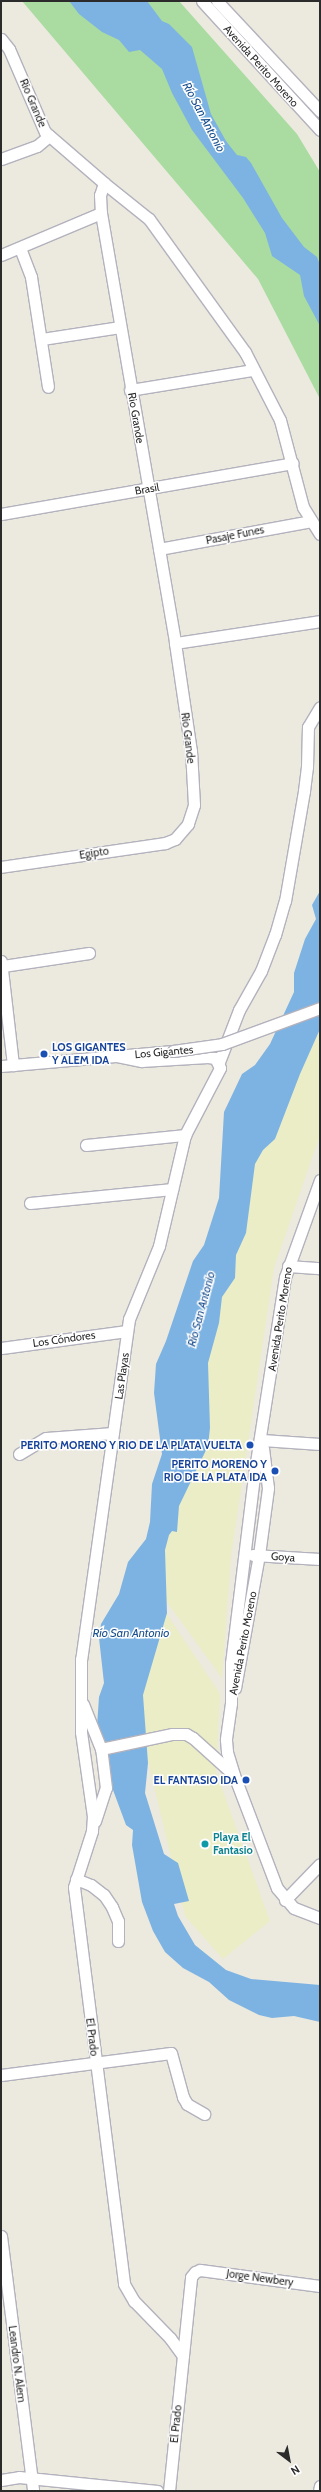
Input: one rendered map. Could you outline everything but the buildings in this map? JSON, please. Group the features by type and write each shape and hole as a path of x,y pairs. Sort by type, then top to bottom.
{"street":[{"name":"Avenida Perito Moreno","path":"202,1 320,130"},
{"name":"Avenida Perito Moreno","path":"217,1 320,111"},
{"name":"Rio Grande","path":"1,39 9,49 49,136 104,183 100,195 101,213 130,390 175,643 191,751 194,805 183,831"},
{"path":"1,159 37,146 49,136"},
{"path":"104,183 137,208 156,226 245,352 252,370 266,391 280,420 293,463 303,507 320,534"},
{"path":"1,254 20,248 101,213"},
{"path":"20,248 31,277 42,339 48,387"},
{"path":"42,339 120,327"},
{"path":"130,390 252,370"},
{"name":"Brasil","path":"1,514 293,463"},
{"name":"Pasaje Funes","path":"159,549 311,520"},
{"path":"175,643 320,621"},
{"name":"Las Playas","path":"82,1700 81,1659 129,1319 159,1246 186,1135 220,1065 239,1010 261,971 275,935 284,901 308,768 308,727 320,707"},
{"name":"Egipto","path":"1,867 165,843 183,831"},
{"path":"13,1065 2,963 89,953"},
{"name":"Los Gigantes","path":"1,1066 173,1051 222,1044 320,1008"},
{"path":"117,1056 141,1061 208,1057 220,1065"},
{"path":"86,1145 186,1135"},
{"name":"Avenida Perito Moreno","path":"320,1180 288,1266 262,1440 254,1476 246,1554 231,1663 231,1703 227,1752 273,1881 285,1900 304,1914 320,1918"},
{"path":"30,1203 172,1189"},
{"path":"288,1266 320,1268"},
{"name":"Los Cóndores","path":"1,1348 127,1331"},
{"path":"19,1454 46,1438 113,1433"},
{"name":"Avenida Perito Moreno","path":"231,1703 241,1666 268,1488 262,1440"},
{"path":"262,1440 320,1444"},
{"name":"Goya","path":"246,1554 320,1559"},
{"path":"82,1700 101,1749 106,1788 92,1831"},
{"name":"El Prado","path":"82,1700 81,1732 93,1807 92,1831 76,1879 74,1896 124,2284 134,2301 170,2338 183,2356"},
{"path":"101,1749 172,1734 186,1734 193,1738 234,1774"},
{"path":"285,1900 320,1864"},
{"path":"76,1879 91,1885 104,1895 118,1920 118,1941"},
{"path":"1,2075 171,2053 183,2097 191,2106 204,2114"},
{"name":"Leandro N. Alem","path":"1,2236 34,2491"},
{"name":"El Prado","path":"169,2491 191,2278 194,2272 200,2270"},
{"name":"Jorge Newbery","path":"200,2270 320,2286"},
{"path":"170,2338 178,2338 185,2335"},
{"path":"1,2480 32,2478 157,2491"},
{"path":"320,2486 320,2491"}],"green space":[{"path":"22,1 179,1 297,134 320,172 320,399 258,279"}],"sand":[{"path":"320,1023 320,1135 274,1268 231,1556 222,1678 153,1583 201,1365 252,1159"},
{"name":"Playa El Fantasio","path":"149,1587 220,1694 216,1772 270,1921 223,1959 185,1916 133,1698"}],"water":[{"name":"Río San Antonio","path":"69,1 147,1 162,21 169,24 192,47 211,114 226,141 237,155 246,157 251,163 282,218 304,247 317,257 320,265 320,326 304,296 300,275 272,256 265,233 243,198 192,130 172,93 162,69 140,50 129,52 119,40 102,32 79,14"},
{"name":"Río San Antonio","path":"320,891 320,1029 300,1074 275,1139 263,1150 255,1164 246,1233 236,1255 235,1278 222,1297 219,1323 208,1363 210,1428 208,1446 179,1506 177,1532 172,1531 169,1535 165,1550 167,1613 143,1695 148,1763 145,1793 164,1854 178,1863 189,1901 174,1904 178,1916 195,1945 226,1970 251,1979 320,1985 320,2022 294,2016 272,2018 259,2015 229,2000 209,1982 183,1968 165,1952 153,1931 142,1902 132,1845 133,1830 126,1825 113,1790 97,1726 99,1697 104,1683 99,1638 101,1624 119,1594 128,1562 146,1539 150,1522 152,1484 162,1454 154,1393 156,1364 166,1341 193,1261 204,1245 219,1198 224,1112 242,1074 255,1065 270,1044 294,992 294,973 305,939 316,919 312,905"}],"place":[{"name":"LOS GIGANTES Y ALEM IDA","path":"44,1054"},
{"name":"PERITO MORENO Y RIO DE LA PLATA VUELTA","path":"250,1445"},
{"name":"PERITO MORENO Y RIO DE LA PLATA IDA","path":"275,1471"},
{"name":"EL FANTASIO IDA","path":"246,1780"},
{"name":"Playa El Fantasio","path":"205,1844"}]}
